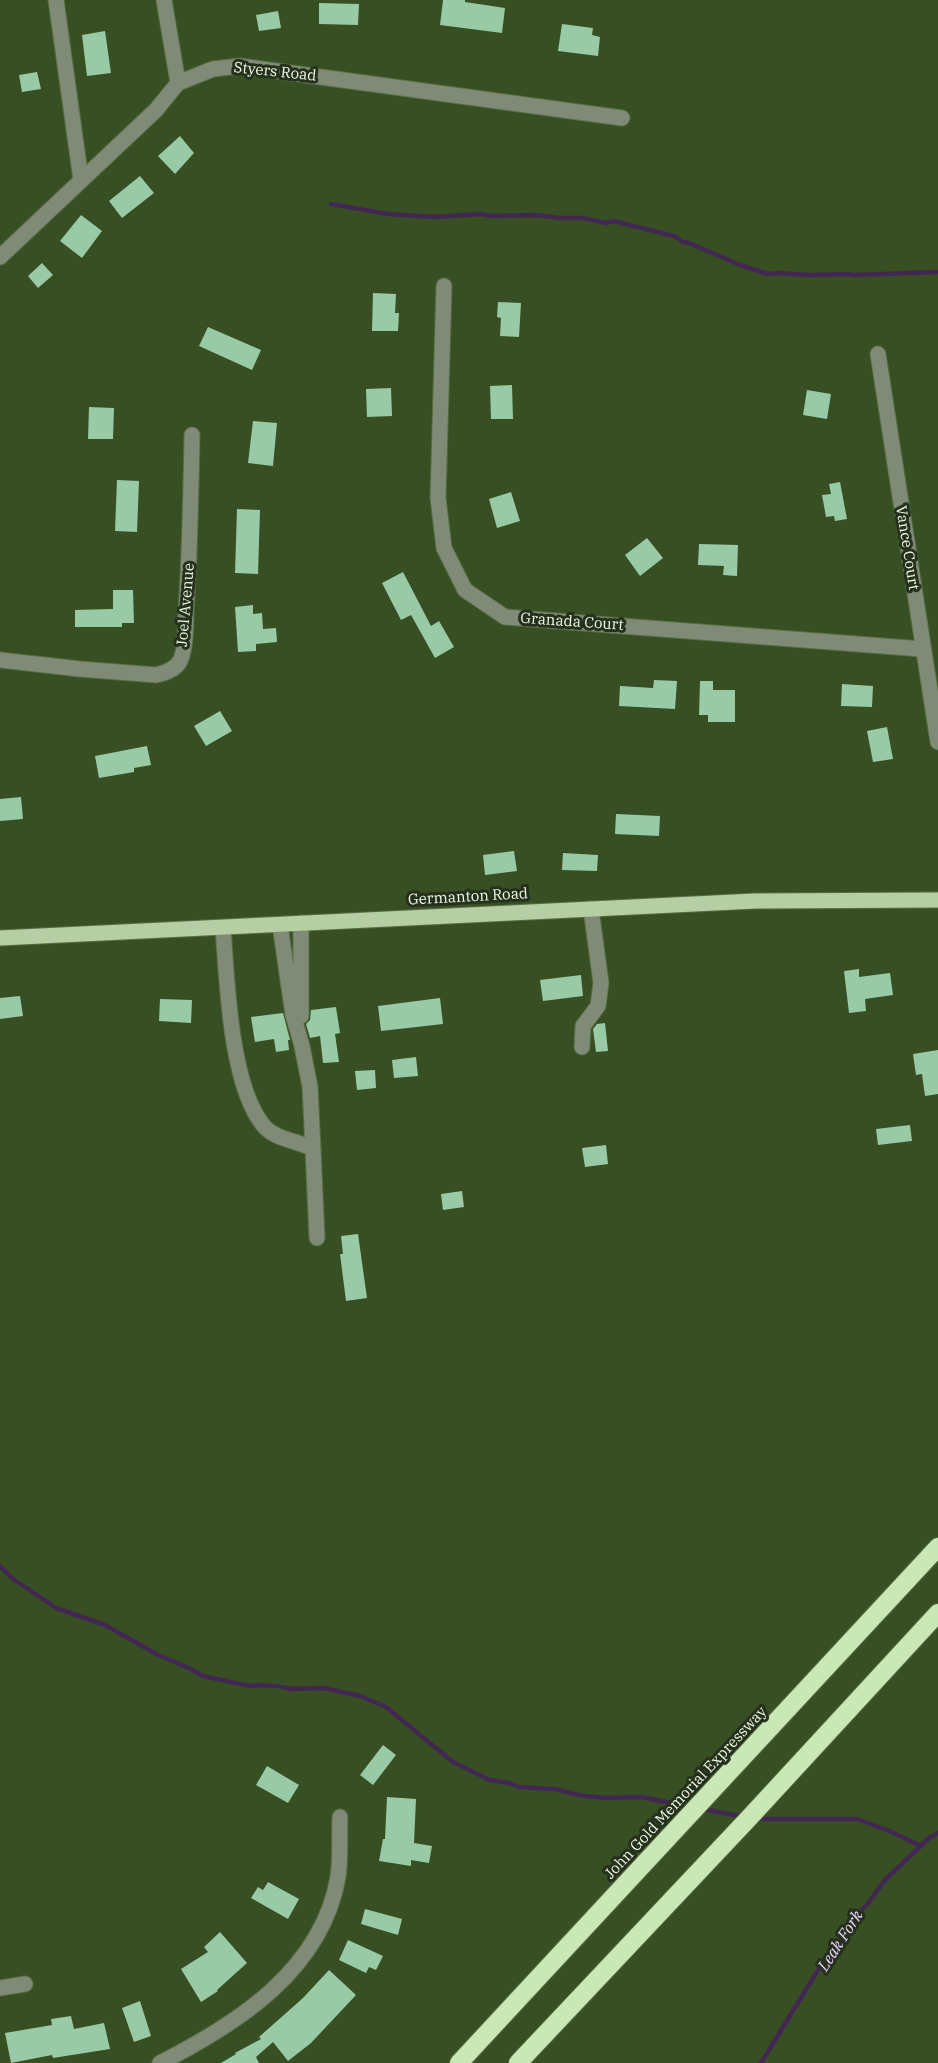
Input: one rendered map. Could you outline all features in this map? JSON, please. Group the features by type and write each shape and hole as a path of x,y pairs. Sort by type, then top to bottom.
{"highway":[{"path":"899,1589 938,1533"},
{"name":"John Gold Memorial Expressway","path":"459,2063 938,1547"},
{"path":"518,2063 938,1614"}],"main road":[{"name":"Germanton Road","path":"0,938 811,899 938,900"}],"street":[{"path":"56,0 81,180"},
{"path":"164,0 178,83"},
{"name":"Styers Road","path":"0,257 156,110 178,83 213,69 240,66 622,118"},
{"name":"Granada Court","path":"444,286 438,498 444,548 465,590 505,617 922,649"},
{"name":"Vance Court","path":"878,354 938,742"},
{"name":"Joel Avenue","path":"0,660 156,675 177,665 181,659 190,562 192,435"},
{"path":"582,1047 583,1026 598,1006 600,983 591,909"},
{"path":"301,923 302,1046"},
{"path":"280,925 293,1015 310,1087 317,1238"},
{"path":"223,928 236,1055 253,1108 264,1127 280,1137 313,1149"},
{"path":"160,2063 201,2042 245,2013 280,1984 314,1941 331,1904 338,1875 340,1816"},
{"path":"0,1988 25,1984"}],"building":[{"path":"443,0 465,0 465,2 505,8 502,33 440,25"},
{"path":"319,3 359,4 358,25 319,24"},
{"path":"278,11 281,28 259,31 256,15"},
{"path":"562,24 593,28 592,35 600,37 598,56 558,51"},
{"path":"105,31 111,73 87,76 82,35"},
{"path":"37,72 41,89 22,92 19,75"},
{"path":"180,136 194,153 175,174 158,156"},
{"path":"140,176 154,193 122,218 109,201"},
{"path":"81,215 102,231 82,258 60,241"},
{"path":"42,263 53,275 38,288 28,276"},
{"path":"373,293 396,294 395,313 399,313 398,331 372,331"},
{"path":"498,302 521,303 519,337 500,336 501,318 497,317"},
{"path":"208,327 261,350 252,370 199,346"},
{"path":"512,385 513,419 491,419 490,386"},
{"path":"391,388 392,416 367,417 366,389"},
{"path":"807,390 831,394 827,419 803,415"},
{"path":"89,407 114,408 113,439 88,439"},
{"path":"253,421 277,423 273,466 248,463"},
{"path":"117,480 139,481 137,532 115,531"},
{"path":"840,482 847,519 835,521 834,516 826,517 822,495 831,494 829,484"},
{"path":"511,492 520,521 497,528 489,499"},
{"path":"237,509 260,510 258,574 235,573"},
{"path":"647,538 663,558 640,576 625,555"},
{"path":"699,544 738,545 737,576 723,575 724,566 698,565"},
{"path":"403,572 431,626 439,621 454,647 435,658 411,615 401,620 382,583"},
{"path":"113,590 133,590 134,623 122,623 122,627 75,627 75,610 113,609"},
{"path":"253,605 253,614 262,613 263,629 276,628 277,642 256,644 256,651 238,652 235,607"},
{"path":"654,680 677,681 675,709 619,706 620,686 653,688"},
{"path":"700,681 713,681 713,690 735,690 735,722 708,722 708,715 699,715"},
{"path":"842,684 873,686 872,707 841,706"},
{"path":"220,711 232,731 206,746 194,726"},
{"path":"887,727 893,759 873,762 867,731"},
{"path":"147,746 151,765 134,768 134,772 99,778 95,756"},
{"path":"21,797 23,819 0,821 0,799"},
{"path":"616,814 660,816 659,836 615,834"},
{"path":"514,851 517,871 485,875 483,855"},
{"path":"563,853 598,855 597,871 562,870"},
{"path":"859,969 859,977 890,973 893,995 865,999 866,1011 849,1013 844,971"},
{"path":"581,975 583,996 543,1001 540,980"},
{"path":"20,996 23,1016 0,1019 0,998"},
{"path":"440,998 443,1024 381,1031 378,1006"},
{"path":"160,999 192,1000 191,1023 159,1021"},
{"path":"336,1007 340,1033 335,1034 339,1062 323,1063 320,1036 310,1038 306,1024 310,1020 311,1010"},
{"path":"283,1013 290,1040 288,1040 289,1050 276,1052 274,1039 255,1042 251,1017"},
{"path":"605,1023 608,1051 596,1052 593,1029 597,1024"},
{"path":"938,1050 938,1094 925,1096 922,1074 916,1075 913,1054"},
{"path":"416,1057 418,1076 394,1078 392,1060"},
{"path":"375,1070 376,1088 357,1090 355,1071"},
{"path":"910,1125 912,1141 878,1145 876,1129"},
{"path":"606,1145 608,1164 585,1167 582,1148"},
{"path":"462,1191 464,1207 443,1210 441,1194"},
{"path":"358,1234 367,1298 346,1301 340,1254 343,1254 341,1236"},
{"path":"383,1745 396,1755 373,1785 360,1775"},
{"path":"267,1766 299,1785 288,1803 256,1785"},
{"path":"387,1797 416,1799 414,1843 432,1846 429,1863 411,1860 411,1866 379,1861 383,1839 385,1839"},
{"path":"268,1882 299,1899 288,1919 251,1898 258,1887 263,1890"},
{"path":"365,1909 402,1919 398,1935 361,1924"},
{"path":"220,1932 247,1963 218,1991 201,2002 181,1969 208,1952 204,1947"},
{"path":"348,1940 383,1956 376,1970 369,1967 366,1973 339,1960"},
{"path":"329,1970 356,1995 311,2043 288,2061 273,2042 256,2057 259,2063 221,2063 261,2039 259,2037 303,1998"},
{"path":"140,2001 151,2036 134,2042 122,2008"},
{"path":"71,2016 74,2029 104,2023 110,2049 53,2058 52,2055 11,2063 5,2033 52,2025 51,2019"}],"waterway":[{"path":"331,204 388,214 434,217 480,214 491,216 537,215 583,218 606,223 613,221 674,236 683,242 768,274 854,275 938,272"},
{"path":"0,1566 13,1579 56,1608 105,1625 158,1655 203,1676 250,1686 290,1689 324,1688 360,1696 386,1707 453,1762 490,1780 519,1787 554,1789 584,1796 641,1797 691,1807"},
{"path":"703,1809 744,1817"},
{"path":"756,1819 857,1819 921,1846"},
{"name":"Leak Fork","path":"761,2063 815,1975 861,1910 885,1880 929,1838 938,1833"}]}
